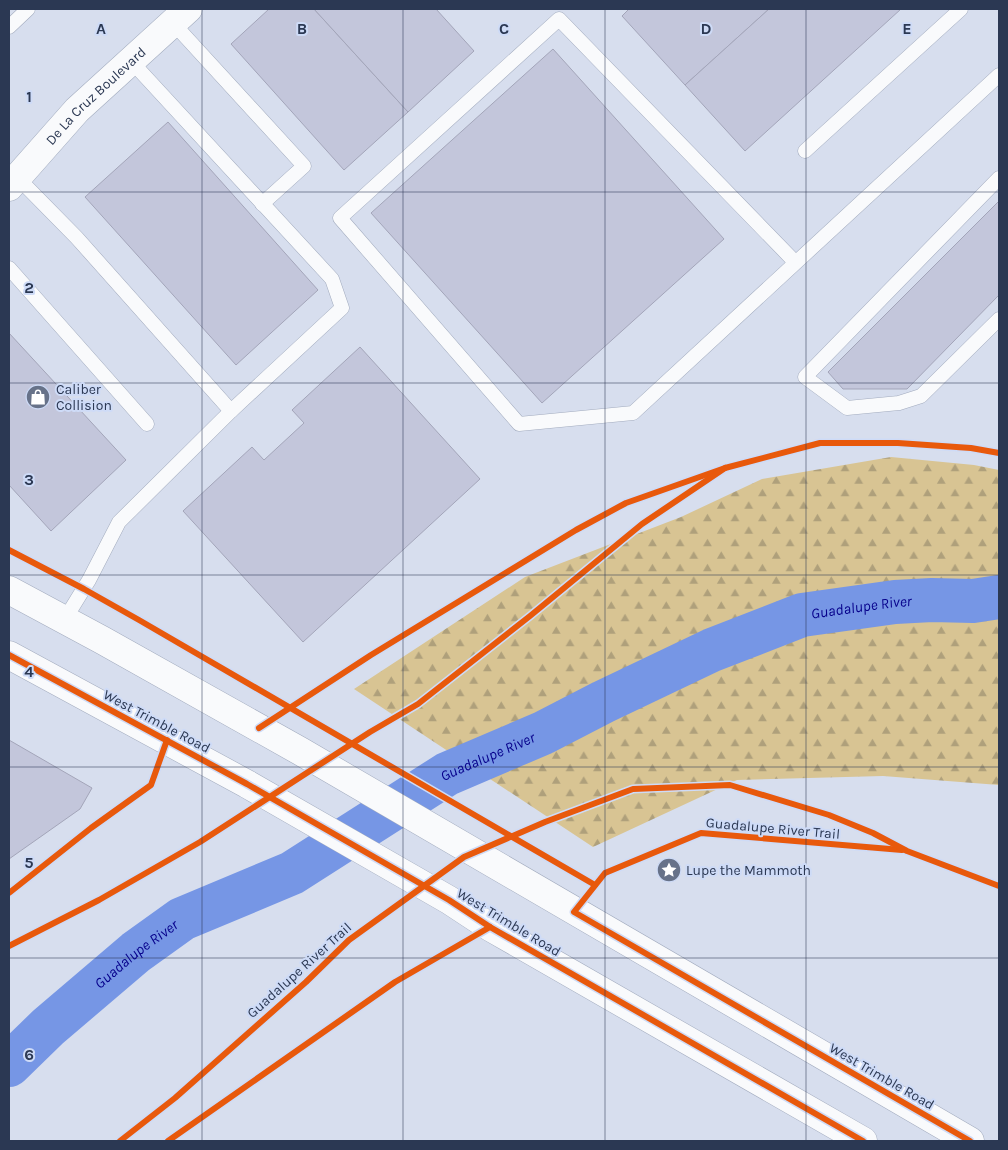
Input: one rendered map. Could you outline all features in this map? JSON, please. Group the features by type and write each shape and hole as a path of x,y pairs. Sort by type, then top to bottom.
{"main road":[{"name":"De La Cruz Boulevard","path":"13,182 77,110 180,16"},
{"name":"West Trimble Road","path":"9,590 65,619 300,751 970,1141"},
{"name":"West Trimble Road","path":"9,655 247,784 450,900 490,927 863,1141"}],"lane":[{"path":"9,27 28,9"},
{"path":"805,151 961,9"},
{"path":"180,16 304,166 262,204"},
{"path":"794,262 559,19 340,218 519,424 633,413 794,262 999,75"},
{"path":"65,619 89,580 119,522 231,411 342,308 332,279 131,61"},
{"path":"999,178 805,377 847,408 899,403 921,396 999,319"},
{"path":"13,182 77,238 231,411"},
{"path":"9,268 147,424"}],"green space":[{"path":"891,457 974,465 999,470 999,785 883,776 737,780 593,847 354,689 525,577 681,517 762,479"}],"building":[{"path":"269,9 314,9 408,112 344,170 231,44"},
{"path":"314,9 436,9 474,51 408,112"},
{"path":"629,9 769,9 685,85 622,16"},
{"path":"769,9 901,9 745,151 685,85"},
{"path":"553,49 724,239 542,403 371,213"},
{"path":"168,122 318,290 236,365 85,197"},
{"path":"999,201 999,295 907,389 843,389 828,372"},
{"name":"Caliber Collision","path":"9,333 126,460 51,531 9,485"},
{"path":"360,347 480,479 303,642 183,511 252,447 264,460 304,423 292,410"},
{"path":"9,740 92,788 80,809 9,859"}],"waterway":[{"name":"Guadalupe River","path":"9,1065 48,1027 136,952 182,919 292,873 447,774 543,733 712,650 802,615 895,602 932,600 973,601 999,597"}],"cycle path":[{"path":"259,728 371,655 576,530 626,503 725,468 820,443 898,443 971,448 999,453"},
{"path":"9,946 99,900 200,842 370,732 418,704 530,616 642,524 725,468"},
{"path":"9,550 139,620 595,885"},
{"path":"9,655 247,784 449,900 490,927 863,1141"},
{"path":"9,893 91,828 151,785 167,740"},
{"name":"Guadalupe River Trail","path":"120,1141 175,1098 306,982 349,940 464,857 545,822 633,789 730,785 829,815 873,833 907,851 999,886"},
{"name":"Guadalupe River Trail","path":"902,850 701,833 605,873 574,912 970,1141"},
{"path":"168,1141 395,982 490,927"}],"place":[{"name":"Caliber Collision","path":"38,397"},
{"name":"Lupe the Mammoth","path":"669,870"}]}
